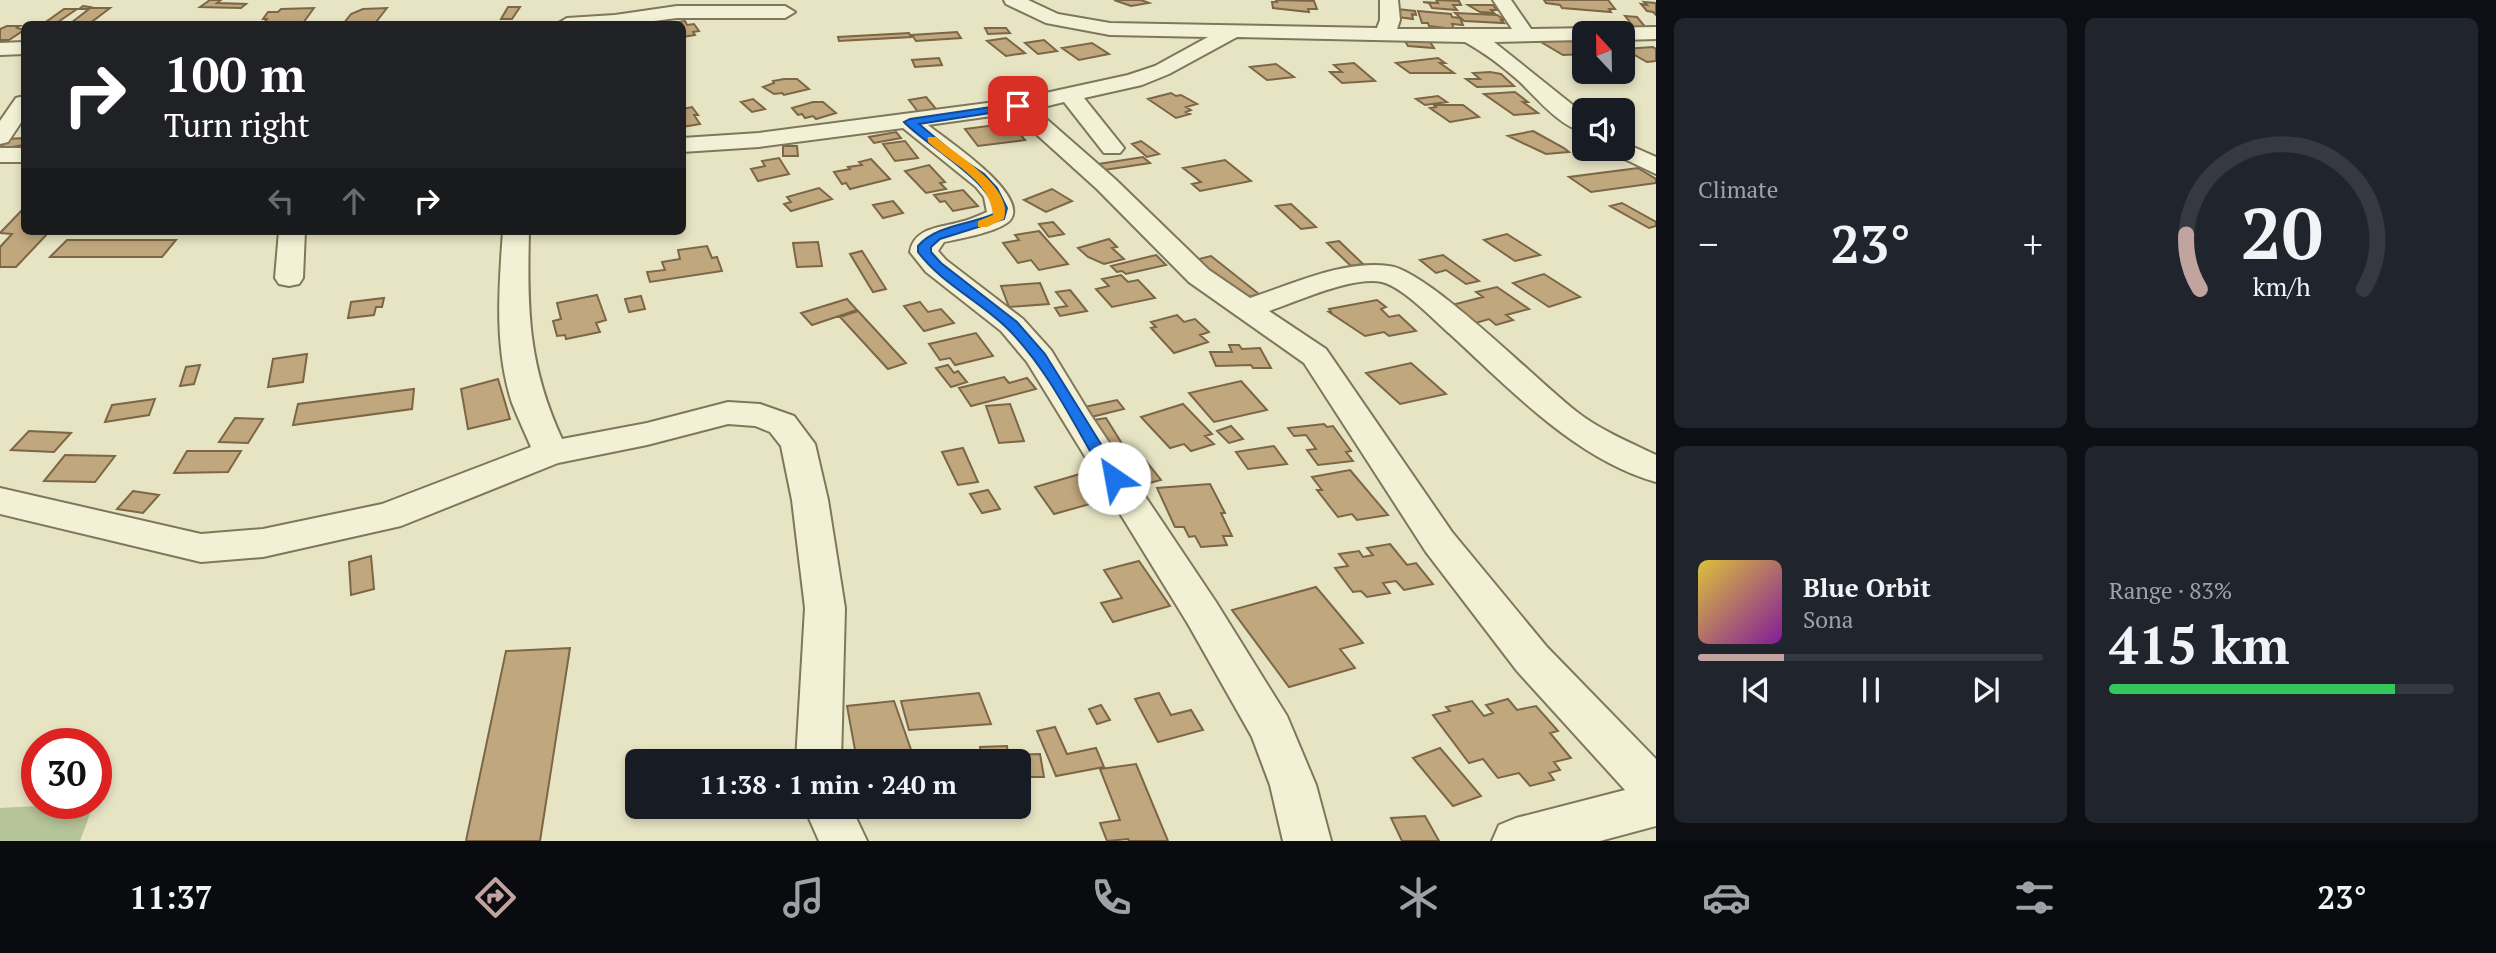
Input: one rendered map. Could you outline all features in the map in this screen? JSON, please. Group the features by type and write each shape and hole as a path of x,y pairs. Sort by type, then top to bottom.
{"street":[{"path":"1013,0 1053,19 1092,27 1469,36 1524,33 1656,33"},
{"path":"1385,34 1390,19 1389,0"},
{"path":"1502,0 1524,33"},
{"path":"615,21 677,12 785,12"},
{"path":"686,145 759,140 1018,106 1133,80 1163,70 1232,32"},
{"path":"1469,36 1507,58 1572,117"},
{"path":"0,49 21,48"},
{"path":"1070,95 1112,148"},
{"path":"1018,106 1106,184 1199,276 1315,356 1438,542 1532,659 1656,791"},
{"path":"0,137 21,107"},
{"path":"910,122 952,158 980,177 990,188 1001,208 1000,216 987,222 935,236 925,246 924,252 936,266 1012,325 1040,357 1077,420 1202,613 1271,730 1293,785 1307,841"},
{"path":"0,155 21,155"},
{"path":"1635,156 1656,167"},
{"path":"289,278 292,235"},
{"path":"516,235 513,304 516,340 528,401 551,453"},
{"path":"1244,309 1356,274 1389,274 1412,287 1439,309 1566,421 1656,470"},
{"path":"0,500 201,548 263,543 388,516 551,453 648,434 728,413 760,415 782,424 798,444 810,500 825,608 819,749"},
{"path":"1516,841 1656,804"},
{"path":"833,819 843,841"}],"green space":[{"path":"21,807 21,819 88,819 80,841 0,841 0,808"}],"building":[{"path":"210,0 221,0 217,3 246,4 241,8 200,7"},
{"path":"1114,0 1141,0 1149,3 1131,6"},
{"path":"1276,0 1314,1 1317,9 1308,9 1309,12 1273,8 1272,2 1277,2"},
{"path":"1436,0 1459,1 1461,5 1453,5 1457,10 1432,8 1429,3 1423,2 1438,3"},
{"path":"1544,0 1608,0 1615,9 1609,9 1611,12 1562,8"},
{"path":"1644,2 1656,3 1656,15 1647,11 1641,4 1647,5"},
{"path":"1468,5 1493,5 1497,10 1491,10 1494,13 1480,12"},
{"path":"83,6 110,8 93,21 74,21 89,9 79,9"},
{"path":"508,7 520,7 512,19 501,19"},
{"path":"314,8 304,21 263,19 268,12 278,12 281,9"},
{"path":"387,8 377,21 346,21 351,14 363,9"},
{"path":"64,9 77,9 59,21 47,21"},
{"path":"1397,9 1415,11 1416,15 1412,14 1413,19 1398,17"},
{"path":"1418,11 1451,14 1452,17 1460,18 1463,25 1452,24 1454,29 1429,26 1428,23 1422,23"},
{"path":"1455,13 1497,15 1505,20 1501,20 1504,23 1464,21"},
{"path":"1625,16 1637,17 1647,29 1635,28 1635,21 1629,21"},
{"path":"686,23 694,24 699,31 693,32 695,35 686,36"},
{"path":"20,26 17,28 21,32 9,40 0,40 0,29"},
{"path":"985,28 1006,28 1010,33 988,34"},
{"path":"957,32 961,38 916,41 912,35"},
{"path":"909,33 911,37 839,41 838,37"},
{"path":"1006,38 1025,53 1006,56 987,41"},
{"path":"1044,40 1057,51 1038,54 1025,43"},
{"path":"1572,40 1572,55 1563,55 1541,42"},
{"path":"1405,41 1430,42 1434,48 1408,46"},
{"path":"1092,43 1109,54 1079,60 1062,48"},
{"path":"1653,47 1656,49 1656,61 1647,62 1635,55 1635,48"},
{"path":"939,58 942,65 915,67 912,60"},
{"path":"1438,58 1445,63 1440,63 1454,73 1410,73 1396,63"},
{"path":"1354,63 1375,81 1342,83 1330,72 1342,72 1334,65"},
{"path":"1276,64 1294,77 1267,80 1250,67"},
{"path":"1473,73 1501,74 1514,86 1477,87 1466,79 1480,79"},
{"path":"784,79 797,79 809,89 784,95 774,94 763,87"},
{"path":"1515,92 1538,113 1514,115 1484,94"},
{"path":"1171,93 1197,104 1186,107 1191,110 1186,112 1190,114 1176,118 1148,99"},
{"path":"1438,96 1447,102 1425,105 1416,99"},
{"path":"926,97 937,110 919,113 909,100"},
{"path":"753,99 765,109 752,112 741,102"},
{"path":"823,102 836,113 816,119 813,116 805,118 792,108"},
{"path":"1434,105 1463,105 1479,117 1450,122 1430,108 1436,107"},
{"path":"692,107 700,124 686,126 686,108"},
{"path":"1011,123 1025,140 978,146 965,129"},
{"path":"1533,131 1569,152 1546,154 1508,136"},
{"path":"896,132 901,138 874,143 869,137"},
{"path":"21,138 21,146 0,149 7,139"},
{"path":"905,141 918,158 895,161 883,144"},
{"path":"1141,141 1159,154 1147,157 1132,144"},
{"path":"783,146 797,146 798,156 783,156"},
{"path":"1143,157 1150,163 1098,171 1092,165"},
{"path":"779,158 789,174 758,181 751,169 765,166 762,161"},
{"path":"871,159 890,179 850,189 846,183 842,184 834,172 862,165 859,162"},
{"path":"1225,160 1251,181 1200,191 1192,184 1201,182 1183,168"},
{"path":"929,165 945,182 940,183 946,189 926,193 905,171"},
{"path":"1638,168 1656,179 1656,183 1591,192 1569,177"},
{"path":"819,188 832,199 791,211 784,204 791,202 787,197"},
{"path":"1052,189 1072,201 1046,212 1024,200"},
{"path":"963,190 978,206 953,211 945,201 940,202 934,195"},
{"path":"893,201 903,213 883,218 873,205"},
{"path":"1622,203 1656,222 1656,226 1649,228 1610,206"},
{"path":"1291,204 1316,227 1301,229 1276,206"},
{"path":"21,211 21,235 46,235 16,267 0,267 0,247 12,234 0,233"},
{"path":"1053,222 1064,234 1049,237 1039,224"},
{"path":"1039,231 1068,264 1039,270 1031,260 1018,263 1003,243 1019,240 1015,235"},
{"path":"1507,234 1540,255 1515,261 1484,240"},
{"path":"1109,239 1117,247 1112,248 1124,259 1104,264 1088,257 1078,248"},
{"path":"67,240 176,240 162,257 50,257"},
{"path":"1339,241 1363,264 1351,266 1327,243"},
{"path":"818,242 822,266 797,267 793,243"},
{"path":"707,246 712,258 717,257 722,271 650,282 647,272 665,270 662,262 680,259 678,250"},
{"path":"862,251 886,289 873,292 850,254"},
{"path":"1156,255 1166,265 1126,274 1117,272 1111,266"},
{"path":"1443,255 1479,281 1466,284 1446,270 1436,273 1420,260"},
{"path":"1211,256 1259,294 1239,300 1191,261"},
{"path":"1544,274 1580,297 1549,307 1513,283"},
{"path":"1121,275 1128,282 1138,280 1155,298 1112,307 1096,289 1109,286 1102,279"},
{"path":"1040,283 1049,304 1009,307 1001,286"},
{"path":"1497,287 1529,309 1506,315 1513,320 1496,325 1489,319 1476,323 1452,305 1483,297 1476,292"},
{"path":"1070,290 1087,311 1060,316 1055,308 1067,306 1056,292"},
{"path":"597,295 606,320 596,323 600,332 566,339 565,335 557,336 553,321 561,319 557,303"},
{"path":"641,296 645,309 629,312 625,299"},
{"path":"384,298 382,307 376,307 374,315 348,318 351,302"},
{"path":"847,299 857,310 812,325 801,313"},
{"path":"847,299 857,310 812,325 801,313"},
{"path":"1377,300 1386,307 1381,309 1389,317 1399,315 1416,331 1389,336 1384,332 1365,336 1329,312 1329,309"},
{"path":"920,302 928,312 941,309 954,323 924,331 904,306"},
{"path":"858,311 906,363 888,369 840,317"},
{"path":"1177,315 1184,322 1195,319 1209,332 1200,335 1208,342 1174,353 1151,328 1156,327 1151,322"},
{"path":"976,333 993,356 955,365 950,358 940,360 929,344"},
{"path":"1229,345 1239,345 1242,349 1260,348 1271,368 1253,368 1251,365 1216,366 1210,352 1232,352"},
{"path":"307,354 303,382 268,387 273,359"},
{"path":"1411,363 1446,394 1400,404 1366,373"},
{"path":"200,365 194,384 180,386 186,367"},
{"path":"948,365 954,373 958,371 967,382 951,387 936,368"},
{"path":"1004,377 1009,383 1027,378 1036,389 971,406 959,388"},
{"path":"498,379 510,419 468,429 461,389"},
{"path":"1241,381 1267,410 1214,422 1189,393"},
{"path":"414,389 412,409 293,425 298,404"},
{"path":"155,399 149,415 105,422 112,405"},
{"path":"1117,400 1124,409 1087,418 1080,408"},
{"path":"1010,404 1024,441 999,443 986,406"},
{"path":"1183,404 1212,434 1205,436 1214,444 1191,451 1184,444 1170,448 1141,417"},
{"path":"235,418 263,419 248,443 219,442"},
{"path":"1106,418 1126,450 1106,453 1087,421"},
{"path":"1324,424 1327,427 1333,426 1351,451 1346,452 1353,461 1318,465 1307,450 1316,449 1306,435 1294,436 1288,428"},
{"path":"1231,426 1243,439 1229,443 1217,431"},
{"path":"29,431 71,433 54,452 11,450"},
{"path":"1274,446 1287,464 1248,469 1236,452"},
{"path":"963,448 978,482 958,485 942,452"},
{"path":"187,451 241,451 228,472 174,473"},
{"path":"65,455 115,456 95,482 44,481"},
{"path":"1146,461 1161,480 1134,487 1120,468"},
{"path":"1094,470 1115,497 1054,514 1035,487"},
{"path":"1350,470 1388,515 1357,520 1352,514 1338,517 1317,490 1322,490 1312,477"},
{"path":"1210,484 1225,513 1221,513 1232,536 1223,536 1227,545 1201,547 1195,536 1189,537 1184,527 1175,527 1157,488"},
{"path":"988,490 1000,509 982,513 970,494"},
{"path":"133,491 159,495 143,513 117,509"},
{"path":"1390,544 1407,565 1416,563 1433,584 1404,590 1396,581 1383,583 1390,593 1367,597 1361,591 1353,592 1335,568 1348,566 1339,554 1359,551 1363,557 1373,555 1367,548"},
{"path":"371,556 374,589 351,595 349,562"},
{"path":"1139,561 1170,606 1113,622 1101,603 1122,598 1104,570"},
{"path":"1316,587 1363,643 1340,649 1355,668 1289,687 1232,610"},
{"path":"570,648 540,841 466,841 506,651"},
{"path":"979,693 991,724 909,730 901,701"},
{"path":"1159,693 1171,715 1191,710 1203,730 1158,742 1135,699"},
{"path":"1508,699 1517,710 1536,706 1558,731 1550,733 1571,758 1554,762 1560,770 1549,773 1554,780 1530,786 1519,773 1498,778 1483,759 1469,763 1433,715 1450,711 1446,707 1472,701 1484,716 1493,713 1486,705"},
{"path":"894,701 911,749 855,749 847,706"},
{"path":"1101,705 1110,720 1097,724 1089,709"},
{"path":"1055,727 1067,754 1096,748 1104,767 1056,776 1037,731"},
{"path":"1007,746 1007,749 980,749"},
{"path":"1440,748 1481,796 1453,806 1413,758"},
{"path":"1031,754 1040,754 1044,777 1031,777"},
{"path":"1136,764 1168,841 1107,841 1100,823 1120,820 1100,769"},
{"path":"1425,816 1439,841 1402,841 1391,818"}],"slow traffic":[{"path":"932,139 952,158 980,177 998,199 1000,216 982,224"}],"route":[{"path":"1018,106 910,122 952,158 980,177 998,199 1001,208 1000,216 987,222 935,236 928,241 924,252 936,266 1012,325 1040,357 1114,478"}]}
